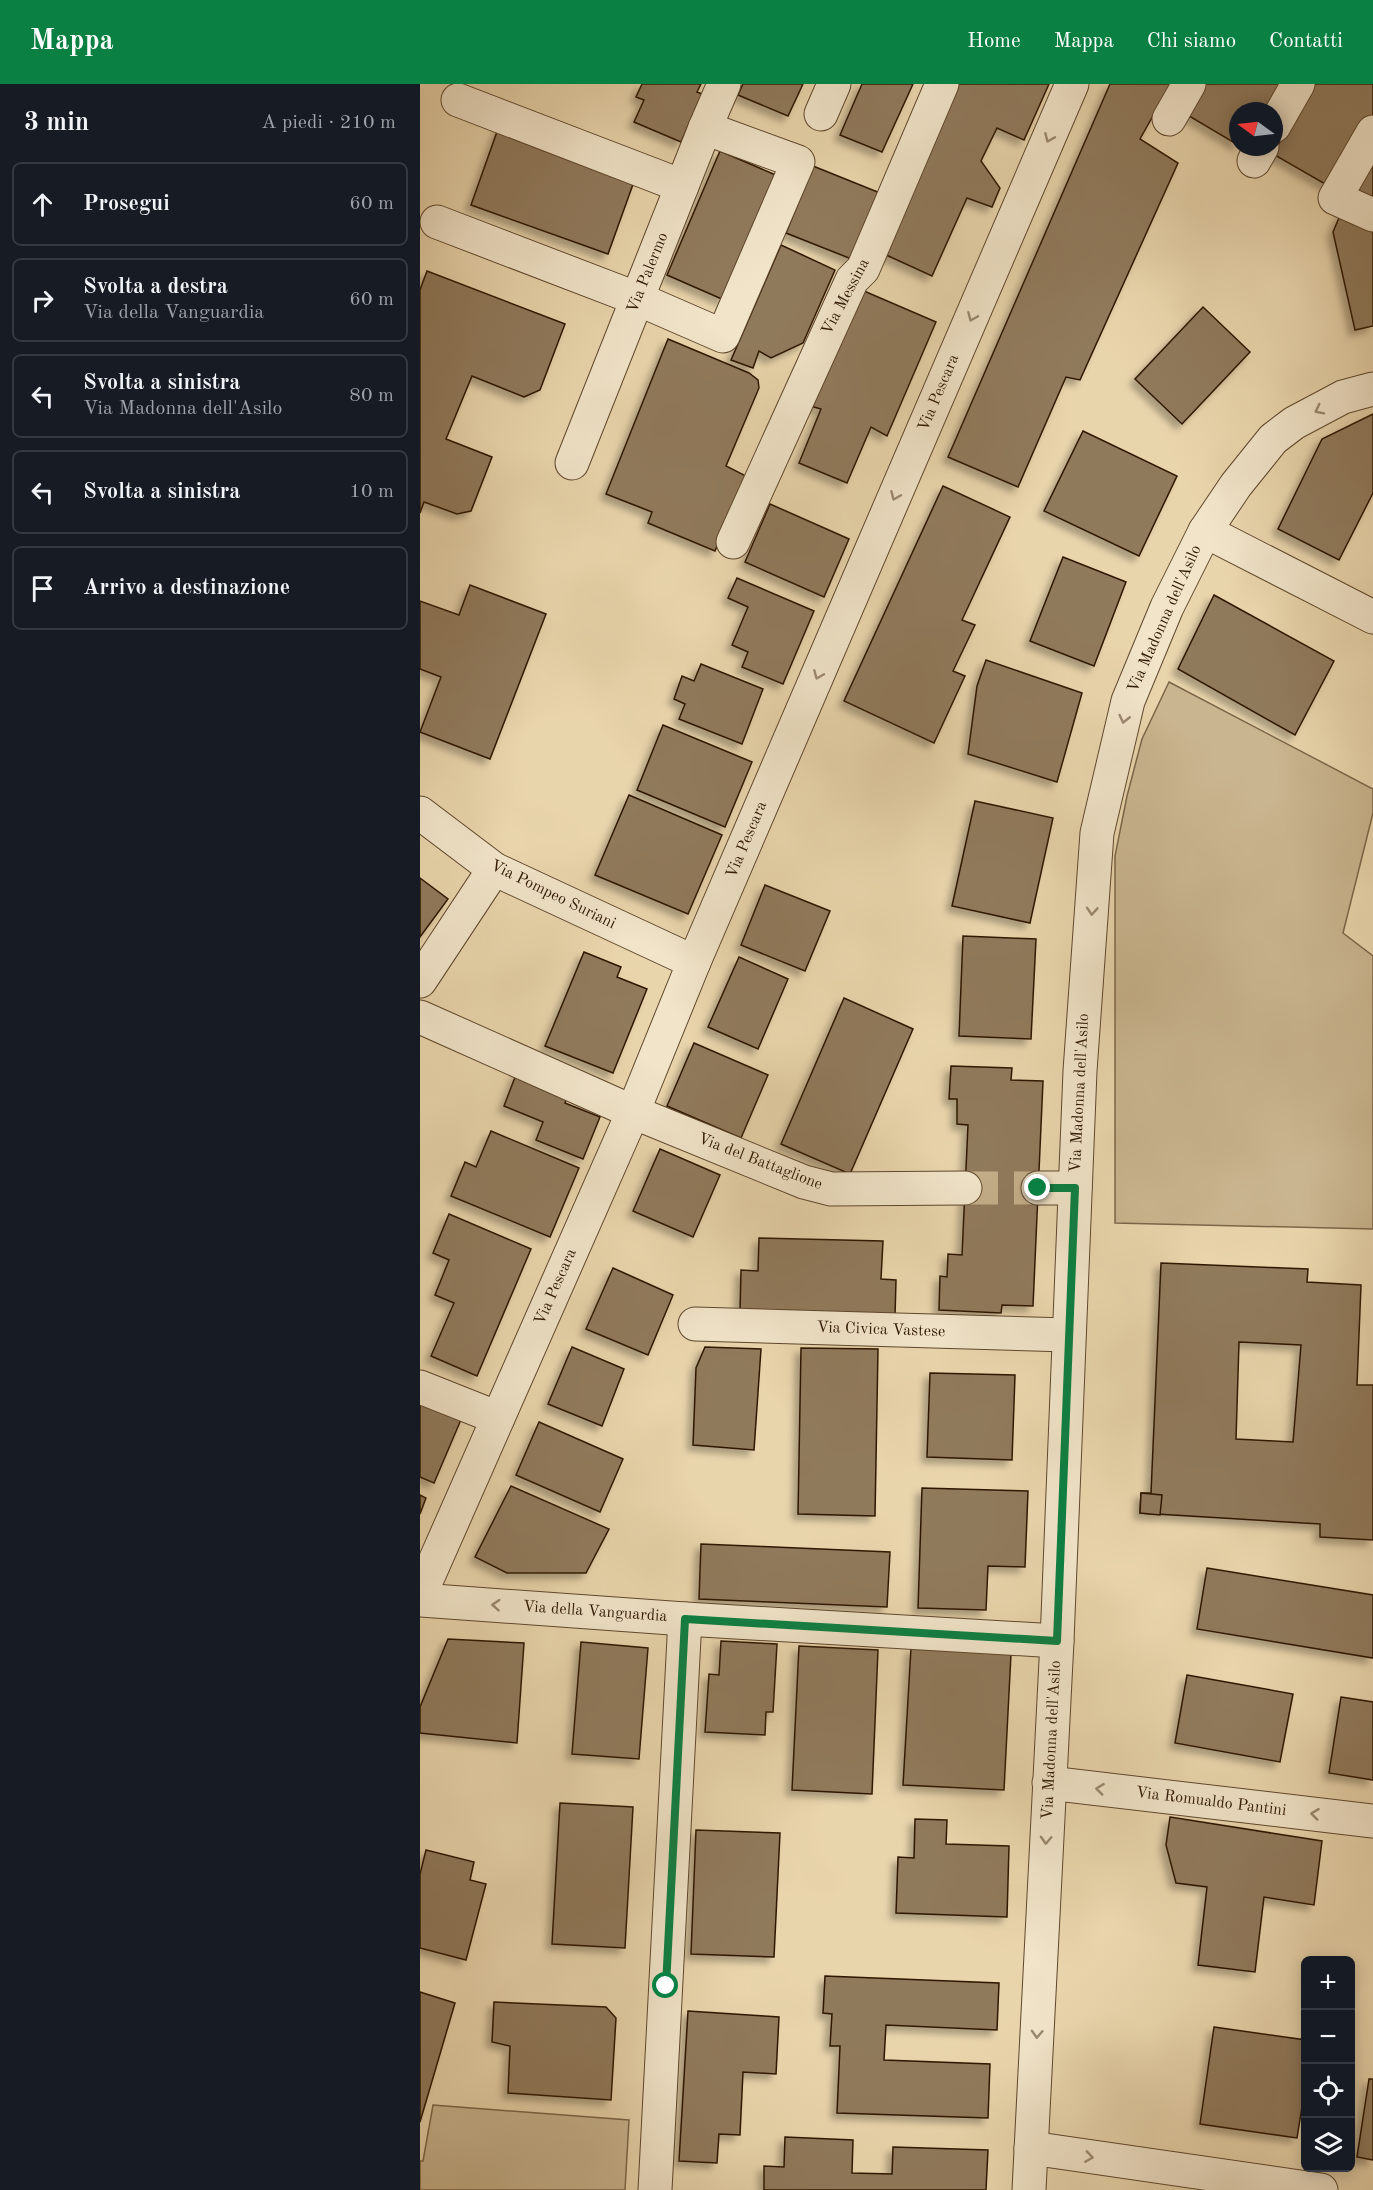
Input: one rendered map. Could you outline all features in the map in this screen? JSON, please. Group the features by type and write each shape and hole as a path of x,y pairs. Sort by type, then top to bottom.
{"street":[{"name":"Via Palermo","path":"572,463 724,84"},
{"path":"821,114 834,84"},
{"name":"Via Messina","path":"733,542 852,280 862,270 942,84"},
{"name":"Via Pescara","path":"420,1595 633,1112 694,962 1072,84"},
{"path":"1169,119 1189,84"},
{"path":"1283,110 1298,84"},
{"path":"458,100 682,186"},
{"path":"437,222 638,299 723,336 798,162 705,128"},
{"path":"1373,132 1335,198 1373,215"},
{"name":"Via Madonna dell'Asilo","path":"1029,2190 1057,1641 1080,1071 1097,833 1128,701 1167,608 1205,531 1236,485 1273,439 1294,423 1343,397 1373,389"},
{"path":"1205,531 1373,617"},
{"name":"Via Pompeo Suriani","path":"420,813 494,869 694,962"},
{"path":"420,981 494,869"},
{"name":"Via del Battaglione","path":"420,1017 633,1112 804,1182 831,1190 965,1188"},
{"path":"1038,1188 1075,1188"},
{"name":"Via Civica Vastese","path":"694,1324 1068,1335"},
{"path":"420,1387 498,1418"},
{"name":"Via della Vanguardia","path":"420,1600 685,1619 1057,1641"},
{"path":"655,2190 685,1619"},
{"name":"Via Romualdo Pantini","path":"1049,1783 1373,1821"},
{"path":"1031,2148 1321,2190"}],"shaded area":[{"path":"1169,682 1373,789 1373,813 1343,933 1373,956 1373,1229 1115,1223 1115,856 1142,739"},
{"path":"433,2105 629,2120 625,2190 420,2190 420,2161 423,2161"}],"building":[{"path":"642,84 701,84 697,92 702,94 681,142 634,122 644,100 636,97"},
{"path":"743,84 803,84 788,116 738,95"},
{"path":"862,84 913,84 882,152 840,135"},
{"path":"958,84 1049,84 1024,140 997,128 981,161 1000,188 992,207 967,198 932,276 884,254"},
{"path":"1110,84 1171,84 1140,139 1178,163 1080,380 1066,377 1018,487 948,457"},
{"path":"1200,84 1281,84 1271,102 1229,102 1229,140 1184,113"},
{"path":"1313,84 1373,84 1373,116 1332,188 1276,156 1283,156 1283,136"},
{"path":"499,126 636,176 608,254 471,205"},
{"path":"720,151 778,176 724,300 667,275"},
{"path":"1373,156 1373,211 1348,200"},
{"path":"813,166 880,193 854,260 786,233"},
{"path":"1341,213 1373,226 1373,326 1355,330 1333,232"},
{"path":"781,245 835,270 803,343 771,358 759,351 753,368 731,360"},
{"path":"427,271 565,324 540,390 524,397 472,376 446,439 492,457 471,511 457,514 424,502 420,513 420,290"},
{"path":"857,288 936,322 887,436 871,427 847,483 799,463 821,409 807,405"},
{"path":"1203,307 1250,352 1182,424 1135,379"},
{"path":"668,339 749,373 758,380 759,388 726,466 746,476 715,551 648,523 652,512 606,494"},
{"path":"1373,414 1373,493 1339,560 1278,529 1322,439"},
{"path":"1083,431 1177,476 1139,556 1044,511"},
{"path":"943,486 1010,517 962,620 975,625 953,671 965,676 934,743 844,701"},
{"path":"770,504 849,539 824,597 745,562"},
{"path":"1063,557 1126,582 1094,666 1030,641"},
{"path":"737,578 814,611 783,684 742,667 748,652 732,645 748,607 728,598"},
{"path":"470,585 546,614 490,759 420,732 441,677 420,669 420,601 459,615"},
{"path":"1214,595 1334,661 1295,735 1178,669"},
{"path":"986,660 1082,693 1057,782 968,754 977,686"},
{"path":"701,664 763,689 742,744 679,719 685,704 674,699 682,676 694,681"},
{"path":"663,725 752,762 725,827 637,790"},
{"path":"629,795 722,835 688,914 595,875"},
{"path":"975,801 1053,818 1030,923 952,906"},
{"path":"420,878 448,899 420,937"},
{"path":"765,885 830,911 805,971 741,945"},
{"path":"963,936 1036,939 1031,1039 959,1036"},
{"path":"584,952 621,967 617,977 647,989 613,1073 545,1046"},
{"path":"739,957 788,979 758,1049 708,1027"},
{"path":"844,998 913,1029 850,1174 781,1144"},
{"path":"694,1043 768,1075 741,1138 667,1106"},
{"path":"951,1066 1012,1068 1011,1080 1043,1081 1033,1306 1002,1305 1001,1313 939,1310 940,1276 947,1277 948,1254 962,1255 968,1125 957,1124 957,1099 949,1099"},
{"path":"517,1072 569,1093 565,1103 600,1117 583,1159 536,1140 543,1122 504,1106"},
{"path":"491,1131 579,1168 550,1237 451,1196 465,1162 476,1167"},
{"path":"660,1149 720,1175 693,1237 633,1211"},
{"path":"449,1214 531,1249 477,1376 431,1356 454,1303 435,1295 449,1260 433,1253"},
{"path":"759,1238 883,1241 881,1279 896,1280 895,1316 740,1311 741,1270 758,1271"},
{"path":"1161,1263 1308,1269 1307,1282 1361,1285 1357,1385 1373,1385 1373,1540 1320,1537 1320,1524 1140,1513 1141,1493 1151,1493","holes":["1239,1342 1301,1345 1293,1442 1236,1439"]},
{"path":"613,1268 673,1295 648,1355 586,1329"},
{"path":"572,1347 624,1369 602,1426 548,1404"},
{"path":"705,1347 761,1349 754,1450 693,1445 696,1368"},
{"path":"801,1348 878,1349 875,1516 798,1514"},
{"path":"930,1373 1015,1375 1012,1460 927,1457"},
{"path":"420,1397 463,1415 434,1483 420,1477"},
{"path":"539,1422 623,1459 600,1512 516,1475"},
{"path":"511,1486 609,1529 586,1573 507,1573 475,1557"},
{"path":"922,1488 1028,1491 1025,1567 988,1566 986,1610 918,1608"},
{"path":"1141,1493 1162,1495 1160,1515 1140,1513"},
{"path":"420,1495 426,1498 420,1514"},
{"path":"701,1544 890,1552 887,1607 699,1599"},
{"path":"1207,1568 1373,1595 1373,1658 1197,1629"},
{"path":"448,1639 524,1643 517,1743 420,1733 420,1707"},
{"path":"721,1641 777,1644 773,1712 766,1712 765,1735 705,1732 709,1674 719,1675"},
{"path":"581,1642 648,1648 639,1759 572,1754"},
{"path":"799,1646 878,1650 872,1794 792,1790"},
{"path":"911,1648 1011,1654 1004,1790 903,1785"},
{"path":"1187,1675 1293,1694 1280,1762 1175,1743"},
{"path":"1341,1697 1373,1702 1373,1780 1329,1773"},
{"path":"560,1803 633,1807 625,1948 552,1944"},
{"path":"1170,1817 1322,1841 1314,1905 1264,1897 1255,1972 1198,1965 1207,1887 1176,1883 1166,1845"},
{"path":"915,1819 947,1820 946,1844 1009,1846 1007,1917 896,1913 898,1857 914,1858"},
{"path":"696,1830 780,1833 774,1957 691,1954"},
{"path":"426,1850 474,1862 470,1880 486,1884 466,1960 420,1948 420,1874"},
{"path":"825,1976 999,1983 997,2030 886,2025 884,2060 990,2064 988,2118 837,2113 840,2046 830,2046 832,2014 823,2013"},
{"path":"420,1992 455,2003 420,2122"},
{"path":"494,2002 606,2007 616,2018 611,2100 508,2093 510,2046 492,2042"},
{"path":"688,2011 779,2017 776,2074 743,2072 740,2135 719,2134 717,2163 679,2161"},
{"path":"1214,2027 1301,2039 1301,2113 1297,2138 1200,2124"},
{"path":"1369,2079 1373,2079 1373,2160 1357,2157"},
{"path":"785,2137 853,2140 852,2173 892,2174 893,2147 988,2150 986,2190 764,2190 764,2166 784,2167"}],"tunnel":[{"path":"965,1188 1038,1188"}],"route":[{"path":"666,1986 685,1619 1057,1641 1075,1188 1038,1188"}]}
